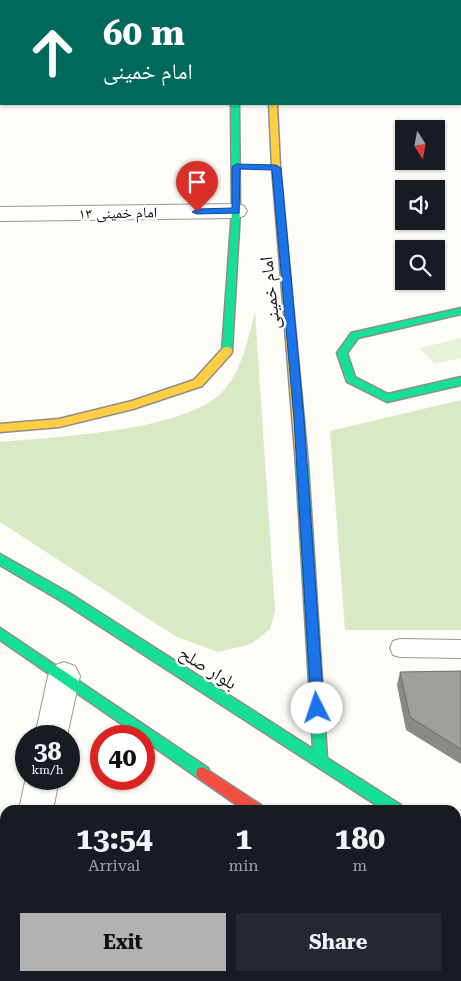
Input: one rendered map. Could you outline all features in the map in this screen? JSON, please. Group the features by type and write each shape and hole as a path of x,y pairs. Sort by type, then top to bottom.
{"street":[{"name":"امام خمینی","path":"0,428 59,423 133,405 198,384 227,352 240,167 235,105"},
{"name":"امام خمینی","path":"273,105 276,168 299,419 320,760"},
{"path":"260,167 276,168"},
{"name":"امام خمینی ۱۳","path":"0,214 236,211"},
{"path":"461,311 355,335 342,353 351,379 387,398 461,381"},
{"name":"بلوار صلح","path":"0,559 64,597 388,805"},
{"path":"0,633 249,805"},
{"path":"53,725 64,676"},
{"path":"37,805 40,790"}],"lane":[{"path":"400,648 461,649"}],"green space":[{"path":"255,312 275,611 270,629 251,644 218,652 175,636 0,522 0,442 86,434 153,423 183,414 208,403 225,389 241,362"},
{"path":"461,338 461,358 435,364 420,348"},
{"path":"461,400 461,630 345,630 330,431"}],"building":[{"path":"461,671 461,749 410,717 400,672"}],"traffic: fast":[{"path":"227,351 236,211 235,105"},
{"path":"461,311 355,335 342,353 351,379 387,398 461,381"},
{"path":"302,464 320,760"},
{"path":"0,559 65,597 388,805"},
{"path":"0,633 203,773"}],"traffic: slow":[{"path":"273,105 276,167 302,464"},
{"path":"0,428 59,423 133,405 198,383 227,351"}],"traffic: jam":[{"path":"203,773 249,805"}],"route":[{"path":"197,212 236,211 236,167 276,168 299,419 317,708"}]}
